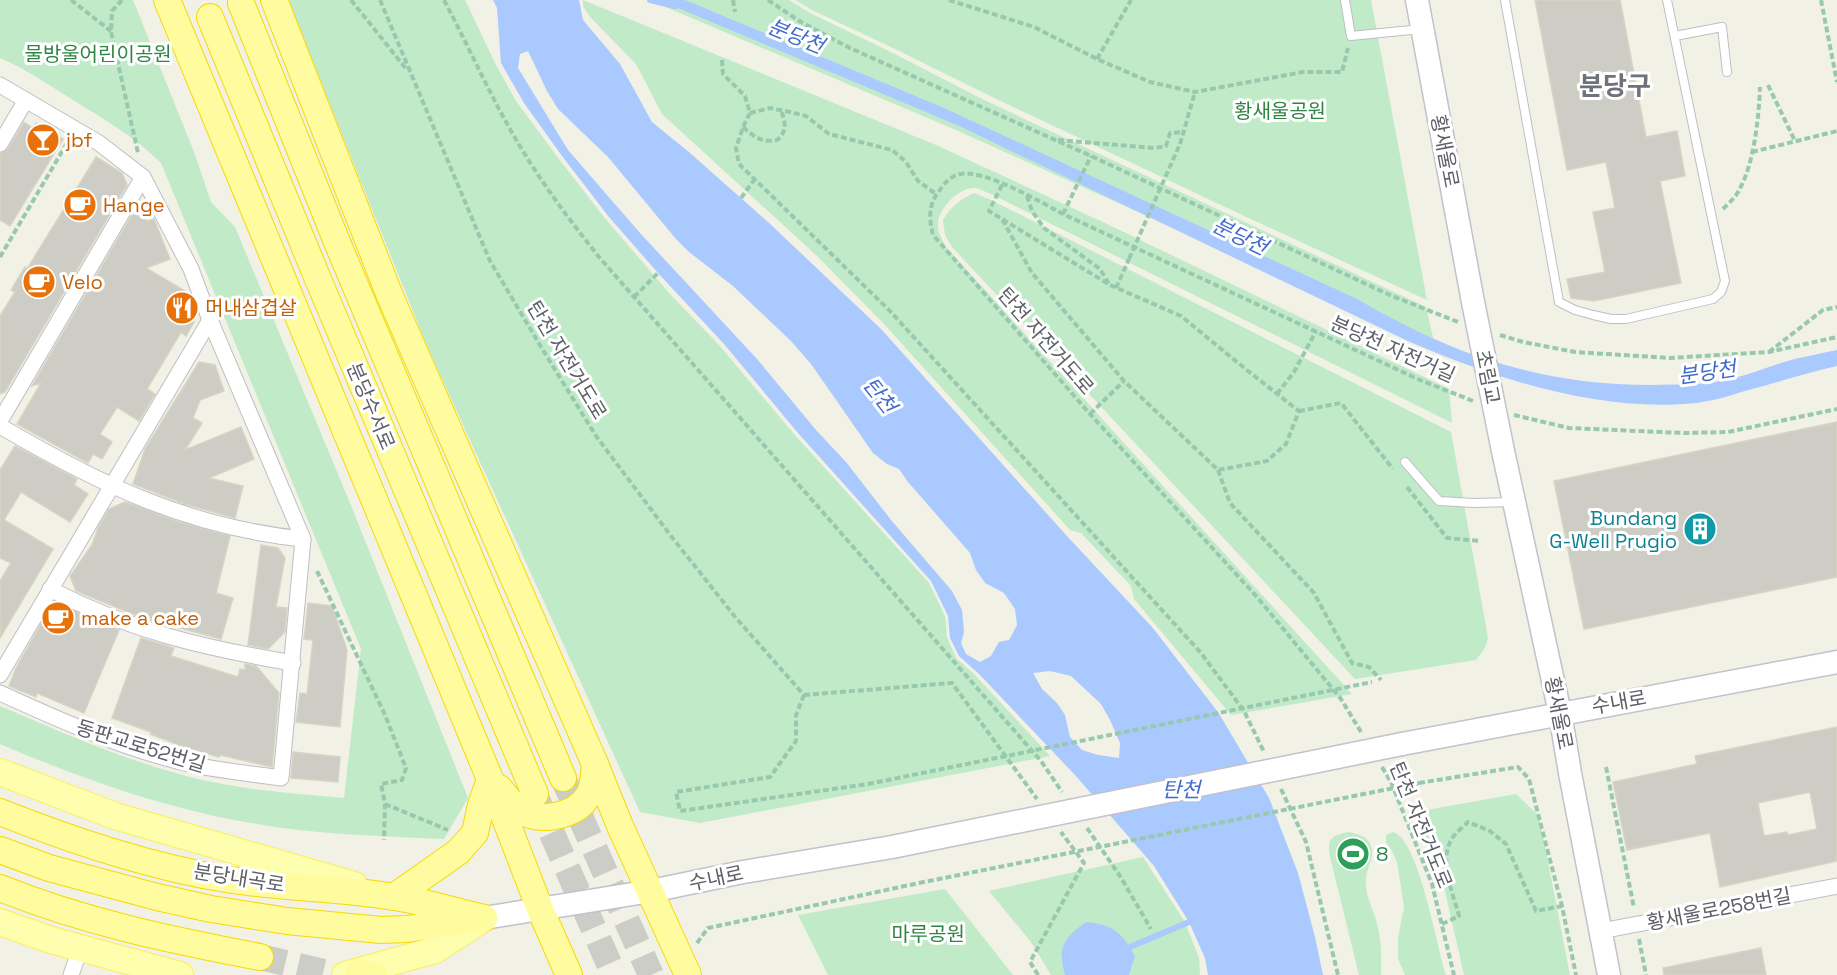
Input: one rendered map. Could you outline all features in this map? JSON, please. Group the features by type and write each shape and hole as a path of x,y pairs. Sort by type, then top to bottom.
{"highway":[{"path":"167,0 569,975"},
{"path":"177,25 188,0"},
{"path":"274,0 390,296 620,826 688,975"},
{"name":"분당수서로","path":"241,3 339,247 563,778"},
{"name":"분당수서로","path":"210,17 535,794"},
{"path":"490,779 521,811 538,817 554,817 582,804 589,795 594,782 595,764"},
{"path":"394,897 458,852 476,833 481,805 490,779"},
{"name":"분당내곡로","path":"0,812 97,847 221,878 394,897 484,918"},
{"name":"분당내곡로","path":"0,850 69,874 158,897 211,909 287,921 381,930 407,929 484,918"},
{"path":"0,888 94,921 160,938 260,957"}],"main road":[{"name":"황새울로","path":"1417,0 1473,302"},
{"name":"초림교","path":"1473,302 1503,451"},
{"name":"황새울로","path":"1503,451 1560,713 1609,975"},
{"name":"수내로","path":"540,909 892,847 1560,713 1837,662"},
{"path":"0,772 115,816 394,897"},
{"name":"분당내곡로","path":"484,918 540,909"},
{"path":"359,974 435,950 484,918"},
{"path":"0,922 80,949 180,975"}],"street":[{"path":"0,85 99,143 143,177 0,421"},
{"path":"0,144 26,100"},
{"name":"동판교로52번길","path":"0,693 68,723 177,761 210,769 281,778 303,539 210,320 191,269 143,177"},
{"path":"0,675 210,320"},
{"path":"0,426 41,450 137,498 200,519 266,535 303,539"},
{"path":"50,589 86,607 148,631 206,647 293,663"},
{"name":"황새울로258번길","path":"1601,931 1837,886"},
{"path":"71,975 80,949"}],"lane":[{"path":"1345,0 1352,36 1422,28"},
{"path":"1505,0 1559,302 1575,310 1611,319 1626,319 1713,299 1721,292 1725,281 1667,0"},
{"path":"1675,36 1722,27 1727,72"},
{"path":"1405,462 1439,501 1514,502"}],"path":[{"path":"70,0 111,32"},
{"path":"122,0 112,11 111,32 143,177"},
{"path":"351,0 412,75"},
{"name":"탄천 자전거도로","path":"380,0 490,261 596,436 715,591 804,695"},
{"path":"444,0 492,97 521,148 571,221 599,257 1041,761 1067,800"},
{"path":"733,0 735,12"},
{"path":"750,113 770,108 806,116 829,134 892,150 906,162 918,181 936,194 948,180 959,174 980,175 1064,214 1090,156 850,48 801,22 768,0"},
{"path":"949,0 1034,27 1097,59 1150,82 1195,92 1303,72 1342,72 1352,36"},
{"path":"1097,59 1131,0"},
{"path":"1821,0 1837,82"},
{"path":"722,60 723,74 745,96 750,113 736,148 739,164 890,311 1201,654 1244,711 1268,762"},
{"path":"1768,86 1796,141"},
{"path":"1713,220 1739,191 1752,152 1760,87"},
{"path":"1116,288 1180,144 1195,92"},
{"path":"743,127 754,137 767,142 777,140 785,130 786,123 781,110"},
{"path":"0,257 76,130"},
{"path":"1752,152 1837,131"},
{"path":"1054,140 1155,148 1166,146 1170,133 1183,132"},
{"path":"741,198 754,180"},
{"path":"1002,184 989,210 1110,285 1181,316 1299,411 1341,403 1398,475"},
{"name":"탄천 자전거도로","path":"936,194 930,205 933,235 1090,414 1257,597 1341,699 1363,736"},
{"path":"1027,195 1032,211 1044,228 1100,269 1110,285"},
{"name":"분당천 자전거길","path":"1064,214 1420,380 1475,401"},
{"path":"1002,219 1032,273 1124,381 1218,470 1230,503 1314,593 1352,663 1369,667 1381,680"},
{"path":"634,297 658,273"},
{"path":"1769,352 1823,310 1837,307"},
{"path":"1277,394 1294,372 1316,331"},
{"path":"1090,414 1124,381"},
{"path":"1508,414 1569,428 1684,433 1728,432 1837,410"},
{"path":"1218,470 1267,461 1286,444 1299,411"},
{"path":"1405,484 1447,538 1480,541"},
{"path":"303,539 385,715 406,768 402,780 381,784 385,804 384,840"},
{"path":"1042,806 952,682 804,695 796,715 796,741 770,777 676,792 680,811 868,784 1372,682"},
{"name":"탄천 자전거도로","path":"1380,764 1391,782 1432,885 1454,975"},
{"path":"697,944 708,928 919,883 1419,783 1518,767 1529,779 1562,906 1576,975"},
{"path":"1606,767 1646,975"},
{"path":"1278,782 1306,842 1338,975"},
{"path":"385,804 455,833"},
{"path":"1080,819 1120,876 1151,929"},
{"path":"1442,924 1460,916 1446,865 1452,838 1468,822 1490,831 1506,844 1536,911 1562,906"},
{"path":"1038,975 1030,962 1084,863 1056,825"}],"green space":[{"name":"물방울어린이공원","path":"0,0 133,0 194,152 211,202 235,227 348,498 468,798 444,839 304,831 191,811 126,792 0,744 0,706 122,756 198,779 252,789 344,798 361,649 161,163 141,145 108,122 19,67 0,58"},
{"path":"288,0 465,0 516,101 603,216 669,293 719,345 794,434 929,583 945,616 947,637 956,658 975,675 1050,756 700,823 640,812 427,346"},
{"path":"583,0 936,145 1105,223 1449,389 1452,423 978,189 969,189 957,195 946,205 939,217 938,229 946,247 1352,694 1231,715 1134,599 1131,586 1081,533 1070,530 884,324 817,256 662,114 636,64 590,17 583,6"},
{"path":"649,0 789,0 810,13 982,99 1426,307 1435,346 956,130"},
{"name":"황새울공원","path":"795,0 1371,0 1427,300 986,94"},
{"path":"974,193 1451,432 1488,638 1485,648 1476,660 1355,679 952,247 945,235 943,220 956,204"},
{"path":"1516,794 1539,816 1570,975 1464,975 1441,874 1415,812"},
{"path":"1349,832 1365,838 1372,850 1366,885 1379,934 1381,975 1359,975 1330,857 1329,846 1334,836"},
{"path":"1393,832 1402,839 1419,873 1446,975 1405,975 1398,959 1398,938 1404,907 1397,862 1386,843 1386,835"},
{"path":"1143,857 1185,922 1199,958 1200,975 1129,975 1135,957 1061,957 1065,975 1051,975 1031,942 989,891"},
{"name":"마루공원","path":"945,889 1013,975 828,975 798,915"}],"water":[{"name":"탄천","path":"493,0 579,0 583,20 620,64 652,122 768,222 881,329 1152,627 1218,712 1269,798 1298,873 1323,975 1208,975 1205,958 1189,922 1154,866 1075,775 959,656 950,638 948,616 931,581 798,433 724,344 609,217 562,156 524,103 501,63 497,8","holes":["528,51 558,109 608,157 689,252 733,286 791,341 811,364 873,453 887,464 899,469 970,553 976,570 985,583 1004,593 1015,609 1017,625 1009,640 999,642 991,656 980,662 966,654 961,643 964,632 962,610 952,591 891,520 846,462 757,359 640,233 568,150 518,68 520,54","1050,671 1071,676 1101,704 1120,743 1119,758 1082,750 1070,737 1065,715 1057,703 1042,689 1033,673"]},
{"path":"659,0 685,0 944,108 1357,299 1428,336 1500,363 1575,380 1655,385 1719,382 1790,360 1837,350 1837,366 1714,400 1660,405 1586,398 1513,380 1410,342 957,125"},
{"path":"1086,922 1103,925 1116,931 1126,942 1135,957 1129,975 1065,975 1062,957 1064,944"}],"building":[{"path":"1535,0 1620,0 1646,137 1677,131 1685,176 1660,181 1681,283 1594,301 1571,298 1567,279 1605,272 1593,212 1615,208 1606,162 1567,170"},
{"path":"24,122 33,128 36,123 63,139 10,226 0,220 0,154 8,149"},
{"path":"96,157 122,173 127,185 5,392 0,394 0,316 15,292 11,290 25,267 27,269"},
{"path":"133,213 148,221 154,219 170,259 146,268 185,291 194,322 186,336 181,332 147,389 155,394 139,421 117,407 100,434 112,442 102,459 93,454 88,463 17,424 41,383 32,386"},
{"path":"199,362 215,365 224,391 200,400 193,418 202,423 185,450 241,427 254,459 209,478 243,486 235,518 185,504 133,484 145,449"},
{"name":"Bundang G-Well Prugio","path":"1837,422 1837,577 1584,629 1554,481"},
{"path":"15,446 77,479 74,485 88,494 70,522 21,492 4,520 53,549 0,638 0,581 11,563 0,558 0,470"},
{"path":"125,502 179,522 230,536 216,593 233,598 221,639 142,618 76,591 70,576 92,545 98,528 109,509"},
{"path":"261,545 278,548 285,558 276,607 287,608 285,632 268,649 248,645"},
{"path":"308,603 332,606 347,650 340,727 296,722 300,693 307,694 313,640 304,639"},
{"path":"65,607 119,630 84,713 37,693 36,697 9,686 16,668 48,612"},
{"path":"141,638 174,648 171,656 238,677 240,669 245,670 245,664 256,666 279,693 272,767 220,755 219,757 187,748 112,718"},
{"path":"1837,727 1837,861 1720,887 1710,833 1627,850 1613,782 1697,764 1695,756","holes":["1810,792 1817,829 1788,835 1787,832 1764,836 1758,803"]},
{"path":"293,752 340,757 338,782 291,778"},
{"path":"1761,948 1766,975 1664,975 1663,968"}],"waterway":[{"name":"분당천","path":"650,0 675,6"},
{"path":"1130,947 1189,922"}],"tunnel":[{"path":"563,778 651,975"},
{"path":"536,797 614,975"},
{"path":"260,957 337,975"}],"place":[{"name":"jbf","path":"43,140"},
{"name":"Hange","path":"80,205"},
{"name":"Velo","path":"39,282"},
{"name":"머내삼겹살","path":"182,308"},
{"name":"Bundang G-Well Prugio","path":"1700,529"},
{"name":"make a cake","path":"58,618"},
{"name":"8","path":"1353,854"}],"district":[{"name":"분당구","path":"1615,86"}]}
